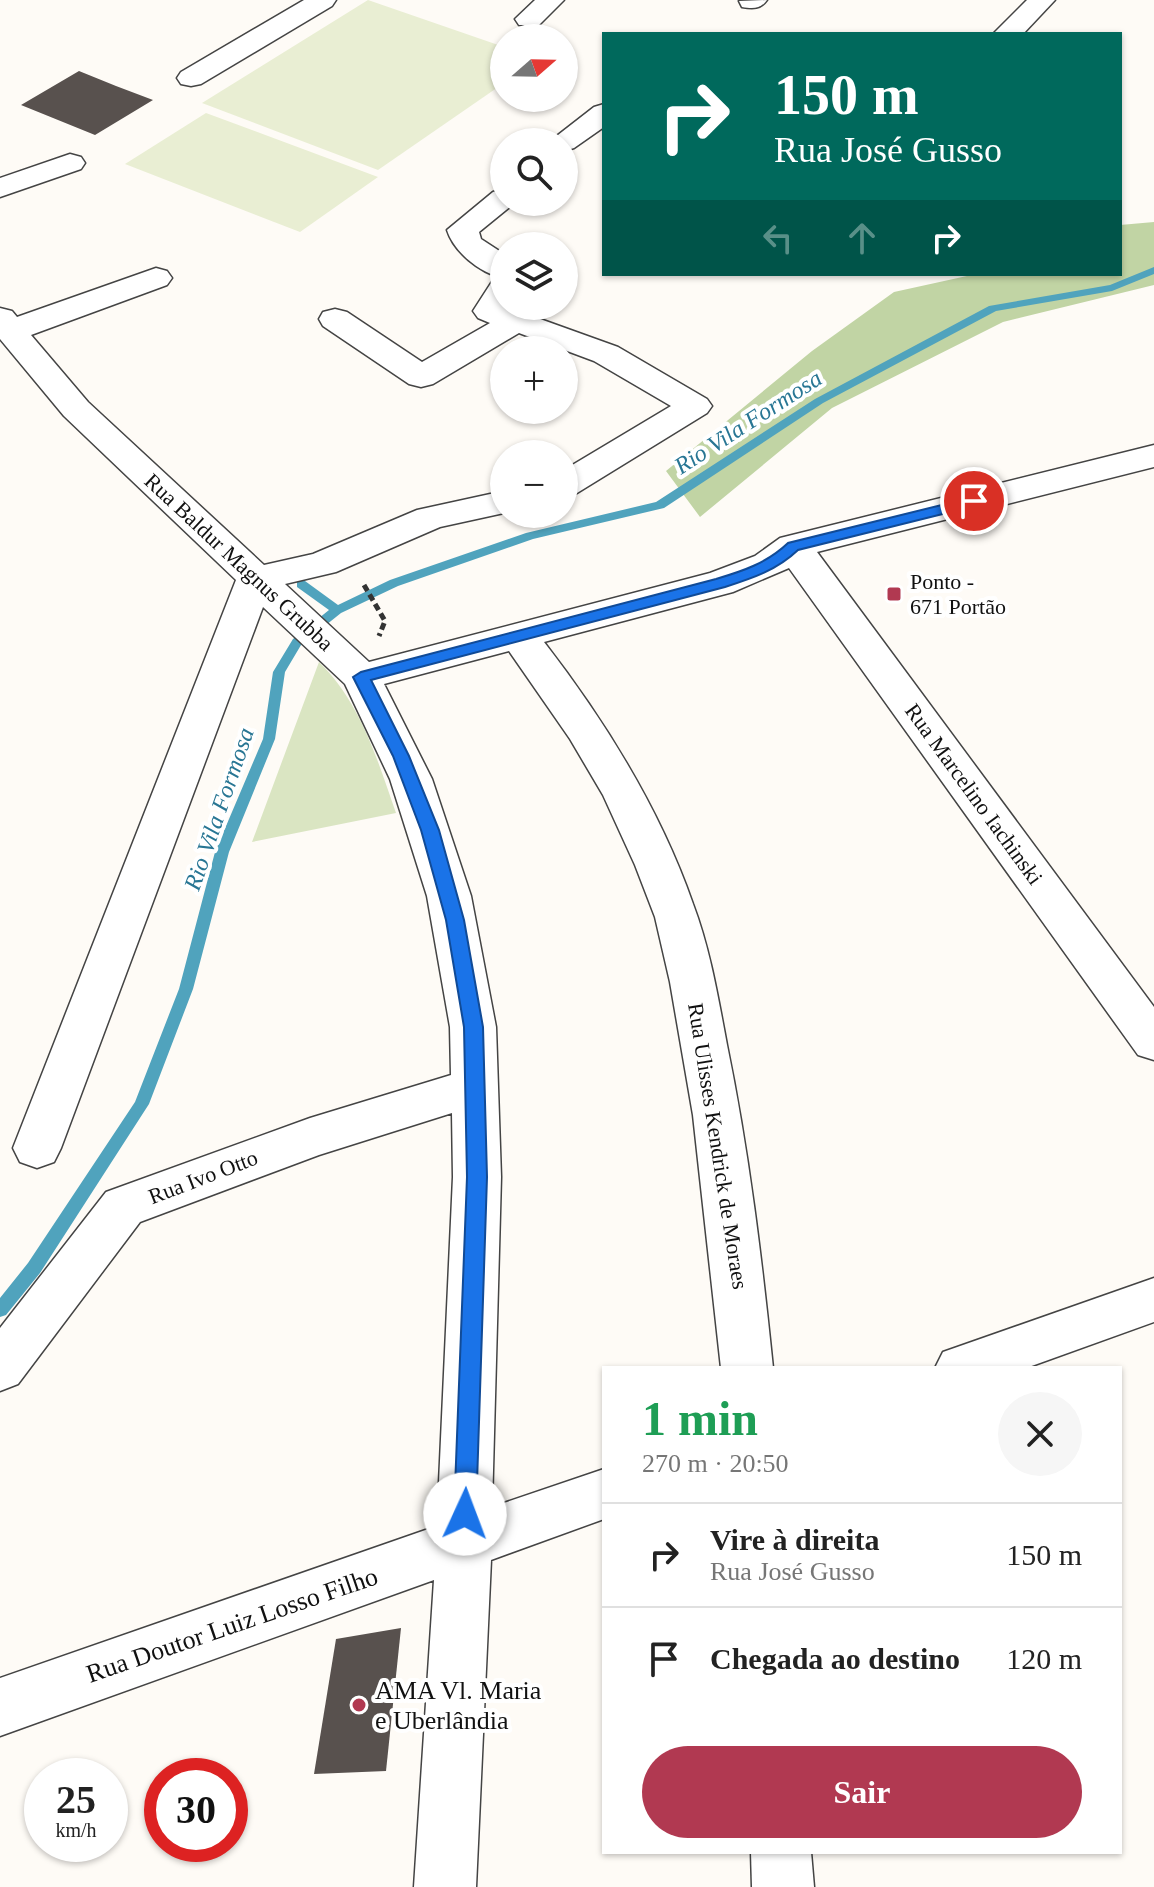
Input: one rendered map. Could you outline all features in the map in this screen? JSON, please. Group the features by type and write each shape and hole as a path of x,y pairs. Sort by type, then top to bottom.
{"street":[{"path":"191,78 323,0"},
{"path":"529,19 551,0"},
{"path":"1009,32 1042,0"},
{"path":"578,132 602,114"},
{"path":"0,188 70,163"},
{"path":"490,209 463,230 467,243 490,259"},
{"path":"6,324 156,278"},
{"path":"335,319 421,377 518,320 606,354 695,406 578,477"},
{"name":"Rua Baldur Magnus Grubba","path":"6,324 76,409 346,661 411,779 449,896 465,967 473,1027 476,1086 475,1253 464,1543 445,1887"},
{"path":"0,364 76,409"},
{"path":"346,661 517,634 731,580 767,566 793,546 1154,456"},
{"path":"37,1148 255,579 323,564 430,518 490,505"},
{"name":"Rua Marcelino Iachinski","path":"793,546 1154,1042"},
{"name":"Rua Ulisses Kendrick de Moraes","path":"517,634 568,699 603,756 639,826 671,903 692,981 714,1089 747,1366"},
{"name":"Rua Ivo Otto","path":"0,1368 123,1207 310,1138 476,1086"},
{"path":"967,1366 1154,1300"},
{"name":"Rua Doutor Luiz Losso Filho","path":"0,1707 602,1495"},
{"path":"781,1854 783,1887"}],"path":[{"path":"360,580 378,605"}],"green space":[{"path":"368,0 490,42 490,93 378,170 202,103"},
{"path":"206,113 378,177 300,232 125,164"},
{"path":"1154,222 1154,285 1003,322 832,408 700,517 666,471 812,351 894,292 967,276 1122,276 1122,225"},
{"path":"319,662 334,678 357,714 396,813 252,842"}],"building":[{"path":"79,71 153,100 95,135 21,105"},
{"name":"AMA Vl. Maria e Uberlândia","path":"401,1628 386,1771 314,1774 336,1639"}],"waterway":[{"name":"Rio Vila Formosa","path":"337,610 394,583 530,536 660,505 819,401 993,308 1112,288 1154,270"},
{"path":"301,584 337,610"},
{"name":"Rio Vila Formosa","path":"0,1310 34,1268 142,1104 186,989 222,852 269,739 279,672 297,642 337,610"}],"place":[{"name":"Ponto - 671 Portão","path":"894,594"},
{"name":"AMA Vl. Maria e Uberlândia","path":"359,1705"}],"route":[{"path":"465,1514 477,1177 473,1027 455,920 430,830 401,756 361,677 720,583 754,573 781,558 793,546 974,501"}]}
